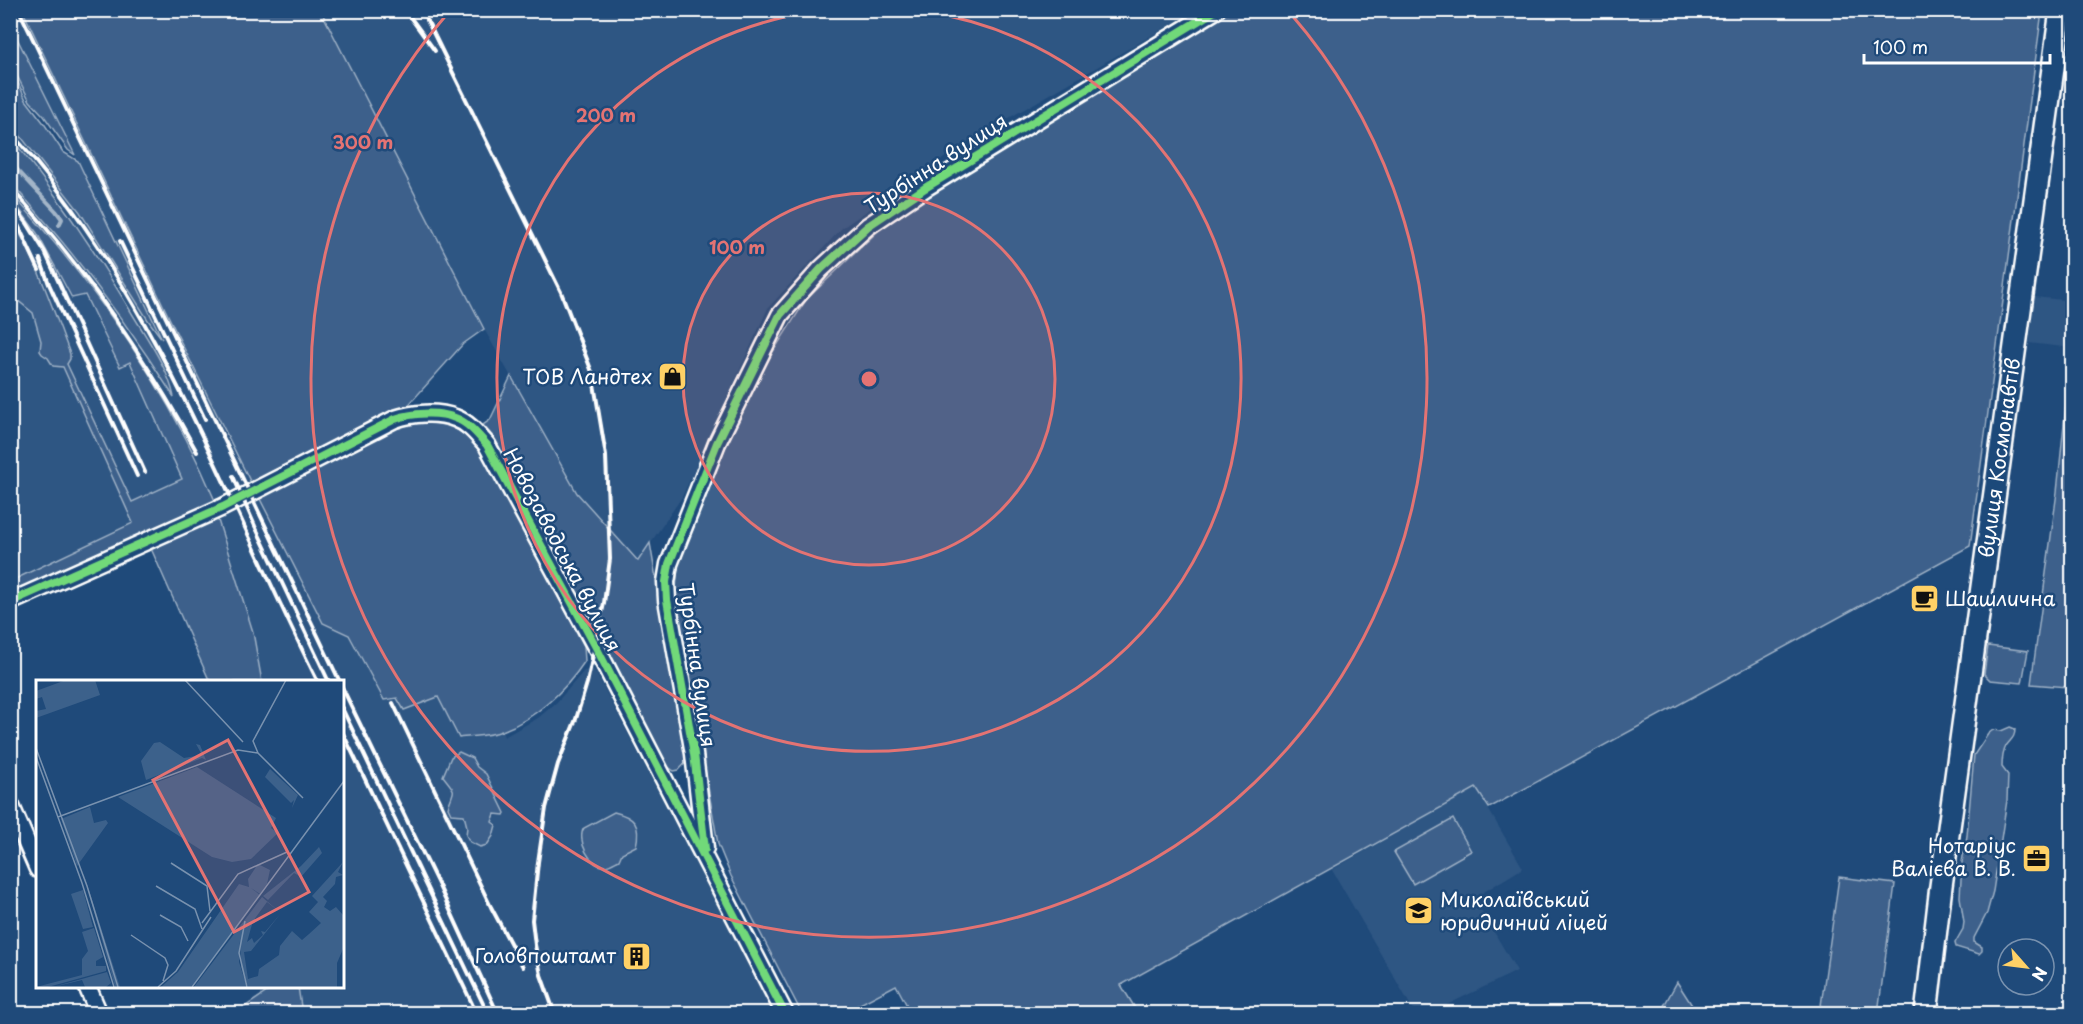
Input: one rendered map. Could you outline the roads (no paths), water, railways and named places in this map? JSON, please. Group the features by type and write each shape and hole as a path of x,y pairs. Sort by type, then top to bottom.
{"main road":[{"name":"вулиця Космонавтів","path":"1926,1014 1941,886 2061,10"}],"street":[{"name":"Турбінна вулиця","path":"706,858 694,754 667,600 666,582 669,564 717,443 780,315 822,268 868,226 925,188 1216,10"},
{"name":"Новозаводська вулиця","path":"10,602 224,507 395,419 405,415 419,414 455,417 473,428 487,445 596,647 785,1014"},
{"path":"10,804 36,864"},
{"path":"87,988 99,1014"}],"waterway":[{"path":"10,162 56,211 62,219 59,225"}],"railway":[{"path":"19,10 339,680"},
{"path":"405,10 435,51"},
{"path":"422,10 561,292 592,372 606,456 610,559 604,603 587,683 558,764 546,808 532,920 541,975 555,1014"},
{"path":"10,132 60,193 105,258 146,326 217,467 317,680"},
{"path":"10,187 63,249 112,314 156,382 197,452"},
{"path":"10,201 45,252 145,472"},
{"path":"10,214 19,227 39,270"},
{"path":"120,241 205,419"},
{"path":"40,259 49,284 137,476"},
{"path":"233,476 328,680"},
{"path":"344,691 439,886 498,1014"},
{"path":"393,703 491,907 523,967"},
{"path":"344,712 488,1014"},
{"path":"344,735 477,1014"}],"place":[{"name":"ТОВ Ландтех","path":"673,377"},
{"name":"Шашлична","path":"1924,599"},
{"name":"Нотаріус Валієва В. В.","path":"2037,858"},
{"name":"Миколаївський юридичний ліцей","path":"1419,911"},
{"name":"Головпоштамт","path":"637,956"}]}
